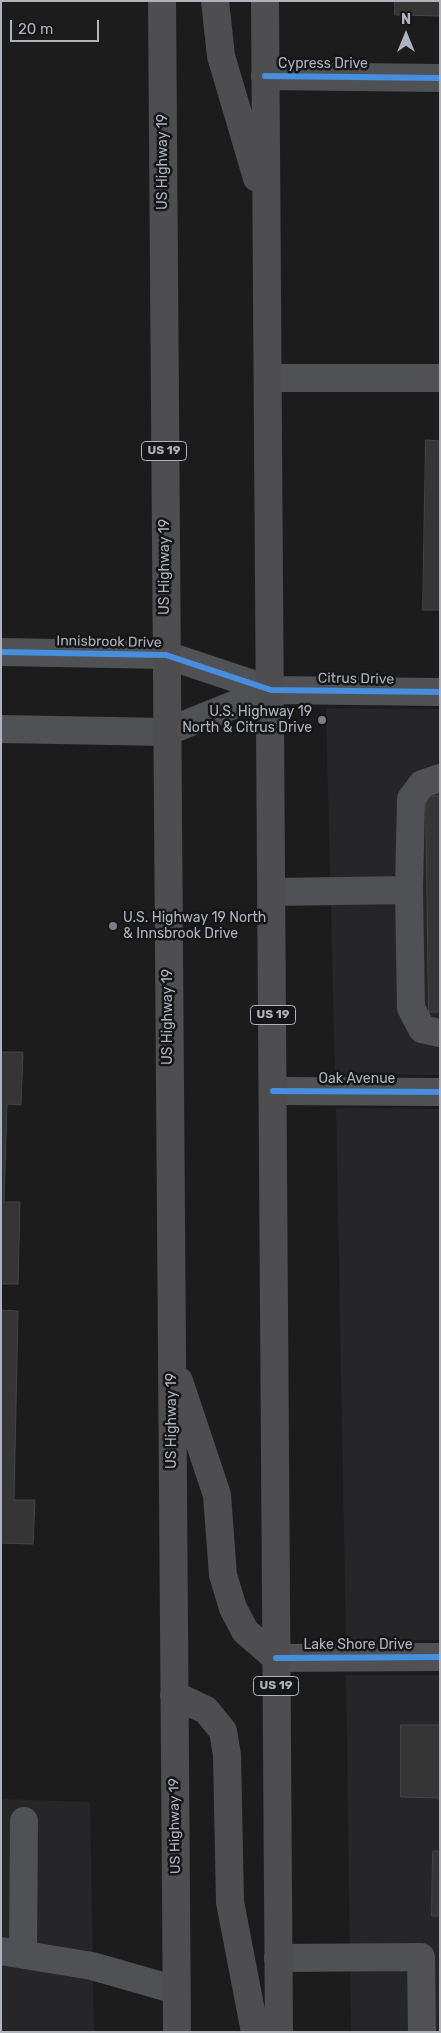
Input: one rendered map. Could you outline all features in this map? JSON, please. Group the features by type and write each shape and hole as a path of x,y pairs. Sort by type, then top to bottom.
{"highway":[{"name":"US Highway 19","path":"162,1 177,2032"},
{"path":"215,1 221,56 267,211"},
{"name":"US 19","path":"265,1 271,690 278,2032"},
{"path":"171,1358 217,1495 222,1575 232,1608 245,1631 276,1658"},
{"path":"174,1695 206,1710 223,1731 227,1755 230,1902 255,2032"}],"street":[{"name":"Cypress Drive","path":"265,76 440,78"},
{"path":"268,378 440,378"},
{"name":"Innisbrook Drive","path":"1,652 166,655 271,690"},
{"path":"1,729 166,732 271,690"},
{"name":"Citrus Drive","path":"271,690 440,692"},
{"path":"440,778 422,784 411,799 409,890 410,1008 422,1029 440,1034"},
{"path":"272,892 409,890"},
{"name":"Oak Avenue","path":"273,1091 440,1092"},
{"name":"Lake Shore Drive","path":"276,1658 440,1657"},
{"path":"24,1821 12,1952 92,1966 176,1990"},
{"path":"278,1958 431,1957 422,2032"}],"shaded area":[{"path":"326,708 440,709 440,1075 335,1074"},
{"path":"336,1108 440,1109 440,1640 346,1641"},
{"path":"346,1675 440,1675 440,2032 351,2032"},
{"path":"1,1799 90,1802 94,2032 1,2032"}],"building":[{"path":"395,1 440,1 440,16 395,15"},
{"path":"426,440 440,441 440,610 423,610"},
{"path":"426,796 440,796 440,1012 429,1012"},
{"path":"1,1052 23,1052 21,1105 7,1104 4,1202 20,1202 18,1284 1,1284"},
{"path":"1,1310 18,1311 14,1500 35,1500 33,1544 1,1543"},
{"path":"401,1725 440,1725 440,1798 401,1797"},
{"path":"433,1851 440,1851 440,1916 432,1916"}],"cycle path":[{"path":"265,76 440,78"},
{"path":"1,652 166,655 271,690 440,692"},
{"path":"273,1091 440,1092"},
{"path":"276,1658 440,1657"}],"place":[{"name":"U.S. Highway 19 North & Citrus Drive","path":"322,720"},
{"name":"U.S. Highway 19 North & Innsbrook Drive","path":"113,926"}]}
